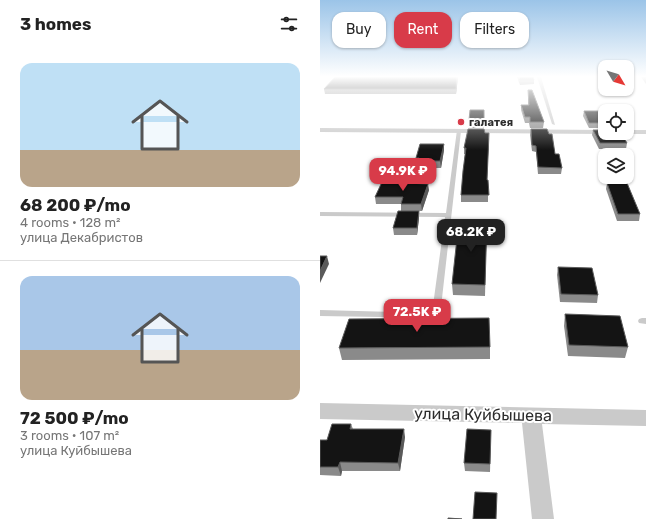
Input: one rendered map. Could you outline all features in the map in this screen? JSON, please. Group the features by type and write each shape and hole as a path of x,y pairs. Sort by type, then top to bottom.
{"street":[{"path":"320,130 598,132"},
{"path":"634,132 646,132"},
{"name":"улица Куйбышева","path":"320,411 646,418"},
{"path":"531,416 543,519"}],"lane":[{"path":"547,101 554,124"},
{"path":"320,313 436,316 459,131"},
{"path":"320,214 449,215"}],"building":[{"path":"529,101 536,101 544,122 530,122 530,117 525,117 521,105 529,105"},
{"path":"470,110 484,110 484,120 469,120"},
{"path":"584,111 598,111 598,123 589,123"},
{"path":"468,129 484,129 485,133 489,133 487,180 489,195 461,195 466,148 464,148"},
{"path":"531,129 547,129 549,134 552,134 555,154 559,154 562,168 538,167 536,146 532,145"},
{"path":"593,130 598,130 598,139"},
{"path":"598,140 625,140 627,143 600,143"},
{"path":"420,144 444,144 440,161 418,161 419,158 416,158"},
{"path":"382,182 428,184 421,204 401,204 403,197 375,197"},
{"path":"607,184 627,184 640,214 618,214"},
{"path":"398,211 419,211 417,228 393,228"},
{"path":"459,220 487,220 485,285 452,284"},
{"path":"320,256 327,256 320,271"},
{"path":"558,267 592,268 598,295 561,294"},
{"path":"565,314 620,316 628,347 569,345"},
{"path":"489,318 490,347 339,348 349,319"},
{"path":"332,424 351,424 350,429 404,429 398,463 340,462 338,467 320,467 320,440 327,440"},
{"path":"467,429 491,430 490,464 464,463"},
{"path":"475,492 497,493 496,519 473,519"}],"place":[{"name":"галатея","path":"461,122"}]}
